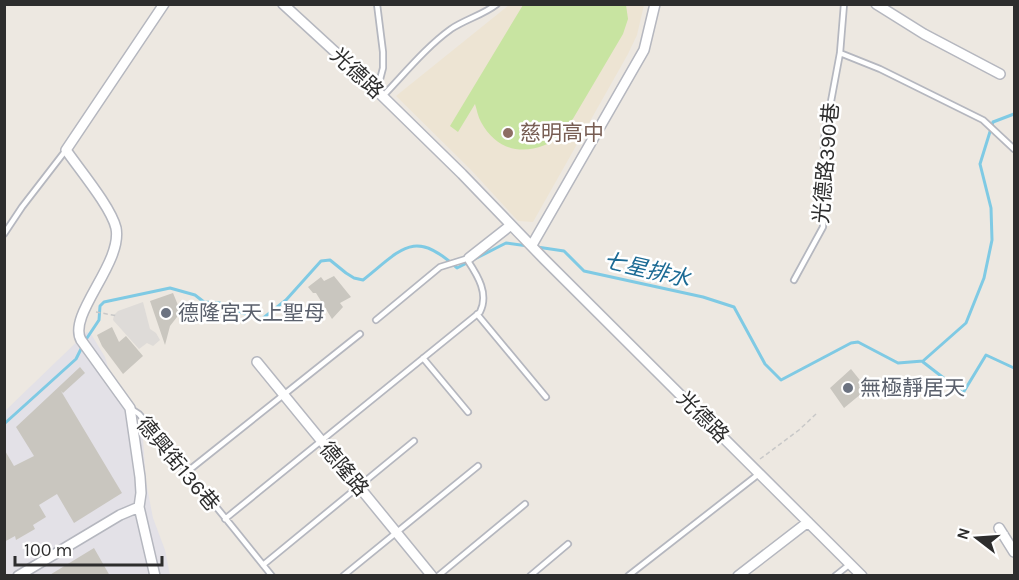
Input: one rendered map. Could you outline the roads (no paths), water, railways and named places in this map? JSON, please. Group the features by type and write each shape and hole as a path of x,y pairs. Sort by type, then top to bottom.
{"street":[{"path":"66,150 164,4"},
{"name":"光德路","path":"283,4 462,174 544,259 862,576"},
{"path":"532,245 644,50 655,4"},
{"path":"876,4 924,34 1000,74"},
{"name":"德興街136巷","path":"66,150 110,214 117,234 108,265 85,308 77,329 81,340 130,408"},
{"path":"469,259 511,225"},
{"name":"德隆路","path":"257,362 432,576"},
{"path":"130,408 141,493 139,507 155,576"},
{"path":"18,576 120,515 139,507"},
{"path":"738,576 808,522"},
{"path":"999,528 1014,552"}],"lane":[{"path":"377,4 383,68 379,94"},
{"path":"379,94 452,29 487,12 497,4"},
{"name":"光德路390巷","path":"794,280 823,227 824,139 840,53 844,4"},
{"path":"840,53 880,69 986,123 1014,149"},
{"path":"4,234 66,150"},
{"path":"225,519 477,314 482,308 483,290 469,259 440,267 376,320"},
{"path":"477,314 546,397"},
{"path":"188,471 360,334"},
{"path":"423,358 468,412"},
{"name":"德興街136巷","path":"130,408 139,414 188,471 272,576"},
{"path":"263,565 414,441"},
{"path":"343,576 478,466"},
{"path":"628,576 760,473"},
{"path":"438,576 525,504"},
{"path":"530,576 568,544"},
{"path":"836,576 850,564"}],"waterway":[{"name":"七星排水","path":"537,247 564,251 584,271 703,297 734,307 765,364 781,380 851,343 858,342 898,363 923,361 966,323 984,278 992,240 991,208 980,164 993,122 1014,114"},
{"name":"七星排水","path":"85,341 99,320 100,306 104,302 170,288 195,295 204,302 220,303 230,309 262,319 286,300 321,261 330,260 354,278 363,280 388,259 408,247 419,246 430,249 457,268 506,243 528,246"},
{"name":"七星排水","path":"4,424 76,359 82,347"},
{"path":"923,362 963,393 986,355 1014,368"}],"place":[{"name":"慈明高中","path":"508,133"},
{"name":"德隆宮天上聖母","path":"166,313"},
{"name":"無極靜居天","path":"848,388"}]}
